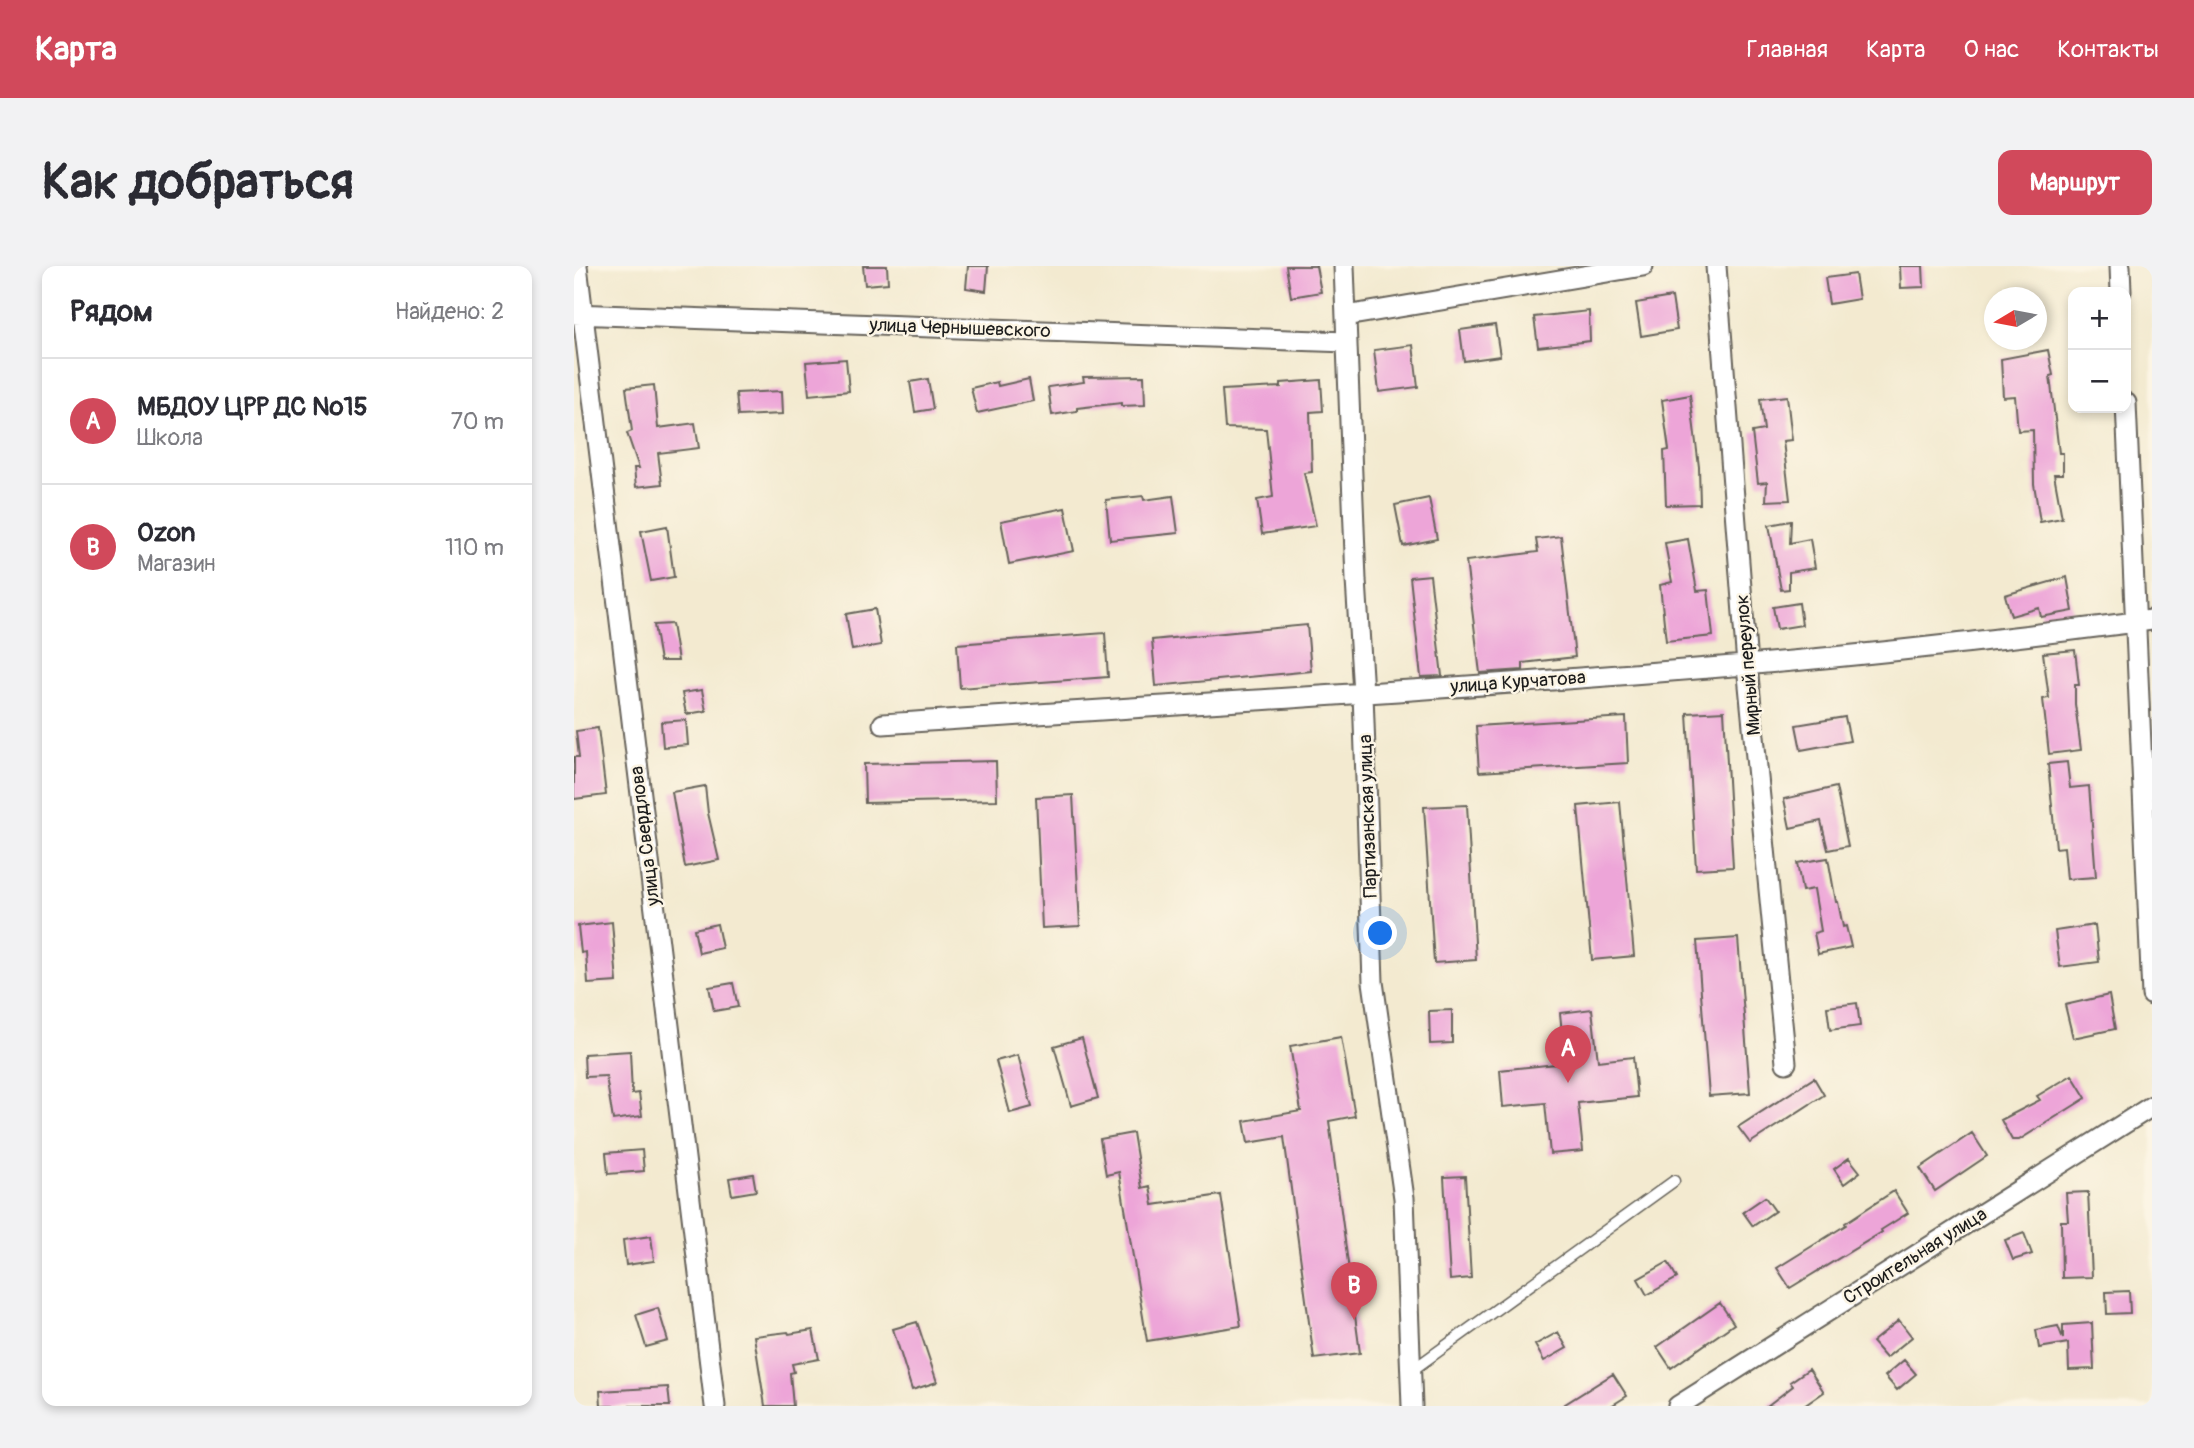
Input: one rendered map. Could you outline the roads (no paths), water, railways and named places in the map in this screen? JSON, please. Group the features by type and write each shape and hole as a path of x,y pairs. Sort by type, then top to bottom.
{"street":[{"name":"улица Свердлова","path":"577,266 578,314 715,1406"},
{"name":"Партизанская улица","path":"1344,266 1373,982 1404,1198 1412,1406"},
{"path":"1346,316 1643,266"},
{"name":"Мирный переулок","path":"1716,266 1747,665 1786,1063"},
{"path":"2120,266 2121,287"},
{"name":"улица Чернышевского","path":"578,314 1346,342"},
{"path":"2127,413 2143,621 2152,995"},
{"name":"улица Курчатова","path":"883,724 1747,665 1931,647 2143,621"},
{"name":"Строительная улица","path":"1678,1406 2152,1106"}],"lane":[{"path":"1411,1371 1674,1181"}],"place":[{"name":"МБДОУ ЦРР ДС №15","path":"1568,1083"},
{"name":"Ozon","path":"1354,1320"}]}
